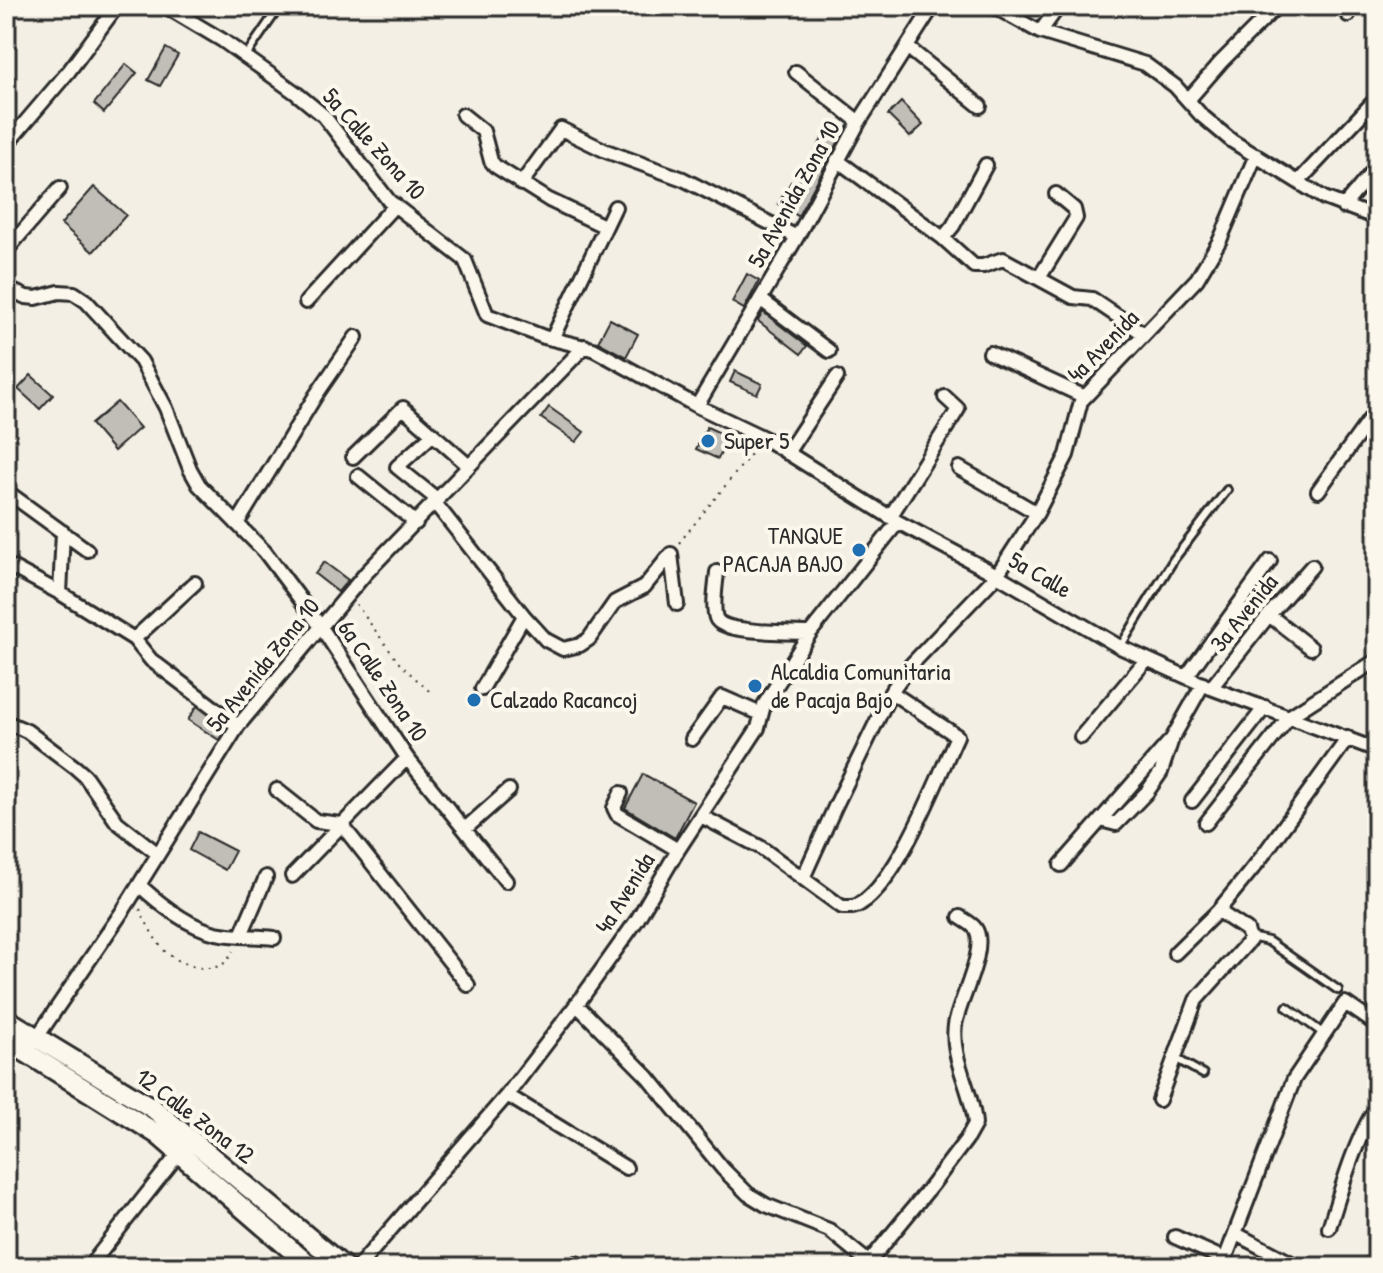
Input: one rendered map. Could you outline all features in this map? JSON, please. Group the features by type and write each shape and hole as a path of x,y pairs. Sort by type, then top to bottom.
{"street":[{"path":"6,145 69,71 117,6"},
{"name":"5a Calle Zona 10","path":"165,6 245,57 324,116 379,189 465,260 487,315 552,339 585,346 697,406"},
{"name":"5a Avenida Zona 10","path":"697,406 797,237 859,122 933,6"},
{"path":"993,6 1040,32 1145,64 1160,74 1222,134 1343,207 1377,218"},
{"path":"1040,32 1059,6"},
{"path":"1188,100 1277,6"},
{"path":"907,47 980,106"},
{"path":"796,72 859,122"},
{"path":"1298,182 1377,98"},
{"path":"463,115 483,131 495,166 521,184 604,226"},
{"path":"521,184 561,129 606,151 683,179 797,237"},
{"name":"4a Avenida","path":"803,878 891,692 908,668 997,575 1037,513 1067,455 1083,396 1197,279 1220,240 1256,155"},
{"path":"837,160 943,238 974,266 1003,259 1073,297 1092,299 1144,334"},
{"path":"943,238 953,226 986,165"},
{"path":"1343,207 1377,166"},
{"path":"6,251 60,188"},
{"path":"1039,278 1076,218 1074,209 1056,194"},
{"path":"306,302 395,205"},
{"path":"552,339 615,207"},
{"name":"6a Calle Zona 10","path":"6,288 36,298 59,292 74,293 86,301 141,361 166,408 190,469 211,499 265,552 321,627 407,758 506,881"},
{"path":"760,299 829,351"},
{"path":"237,524 316,395 356,337"},
{"name":"5a Avenida Zona 10","path":"31,1045 136,890 238,726 348,594 585,346"},
{"path":"990,353 1083,396"},
{"path":"787,453 837,377"},
{"name":"4a Avenida","path":"358,1267 507,1095 637,920 678,850 758,728 761,714 774,688 810,633 894,520 958,409 945,397"},
{"name":"5a Calle","path":"697,406 764,438 894,520 997,575 1120,647 1207,686 1377,750"},
{"path":"353,457 403,408 469,466"},
{"path":"1318,491 1377,409"},
{"path":"432,435 397,467 436,502 524,616 555,646 563,649 580,645 593,635 615,602 644,587 671,554"},
{"path":"959,468 1037,513"},
{"path":"358,476 416,523"},
{"path":"6,491 87,550"},
{"path":"60,593 63,532"},
{"path":"671,554 677,604"},
{"path":"1186,677 1270,561"},
{"path":"6,564 134,639 151,660 238,726"},
{"name":"3a Avenida","path":"1061,865 1101,820 1116,824 1147,792 1164,766 1172,739 1207,686 1312,566"},
{"path":"717,572 715,616 722,625 742,630 810,633"},
{"path":"134,639 195,583"},
{"path":"1269,615 1311,648"},
{"path":"482,689 524,616"},
{"path":"1081,737 1147,659"},
{"path":"1206,823 1290,716 1377,660"},
{"path":"701,816 760,847 842,907 859,905 897,861 957,736 891,692"},
{"path":"692,739 722,697 761,714"},
{"path":"1192,801 1265,707"},
{"path":"6,722 27,731 85,776 117,822 158,854"},
{"path":"1175,953 1218,911 1264,854 1348,738"},
{"path":"292,876 407,758"},
{"path":"277,790 316,821 341,824 468,985"},
{"path":"465,829 509,790"},
{"path":"621,793 614,808 617,814 678,850"},
{"path":"241,935 266,877"},
{"path":"136,890 202,928 217,933 274,938"},
{"path":"1159,1100 1196,1000 1248,944 1250,937 1247,930 1218,911"},
{"path":"576,1004 648,1077 723,1169 748,1194 766,1205 829,1230 866,1264 932,1185 975,1124 954,1033 976,958 978,939 976,929 960,917"},
{"path":"1175,1237 1222,1258 1229,1253 1287,1094 1306,1059 1345,1003 1377,1025"},
{"name":"12 Calle Zona 12","path":"6,1019 31,1045 344,1267"},
{"name":"12 Calle Zona 12","path":"6,1040 31,1045 154,1109 263,1212 311,1267"},
{"path":"507,1095 626,1168"},
{"path":"1329,1228 1346,1177 1377,1107"},
{"path":"89,1267 180,1152"},
{"path":"1236,1234 1299,1267"}],"lane":[{"path":"245,57 280,6"},
{"path":"1120,647 1174,559 1227,490"},
{"path":"1250,937 1268,941 1338,990"},
{"path":"1287,1007 1324,1034"},
{"path":"1175,1058 1203,1074"}],"path":[{"path":"671,554 764,438"},
{"path":"348,594 399,663 429,691"},
{"path":"136,890 163,950 187,964 212,968 220,966 226,962 241,935"}],"building":[{"path":"166,48 178,55 160,86 148,80"},
{"path":"126,64 137,73 104,113 94,104"},
{"path":"901,102 923,125 910,137 888,115"},
{"path":"826,132 840,139 798,216 778,204 791,182 796,185"},
{"path":"94,187 126,215 93,252 61,224"},
{"path":"747,274 759,281 744,309 732,302"},
{"path":"763,312 807,346 801,354 758,321"},
{"path":"610,319 638,334 626,357 598,342"},
{"path":"735,371 762,384 757,394 730,382"},
{"path":"31,375 53,395 40,409 18,389"},
{"path":"117,402 140,428 114,451 91,424"},
{"path":"549,407 584,432 576,442 541,418"},
{"path":"707,427 729,437 718,459 696,449"},
{"path":"324,562 348,580 338,592 315,574"},
{"path":"197,706 226,728 219,740 188,720"},
{"path":"643,774 694,802 675,838 625,808"},
{"path":"198,832 235,851 225,870 189,850"}],"place":[{"name":"Super 5","path":"708,441"},
{"name":"TANQUE PACAJA BAJO","path":"859,550"},
{"name":"Alcaldia Comunitaria de Pacaja Bajo","path":"755,686"},
{"name":"Calzado Racancoj","path":"474,700"}]}
